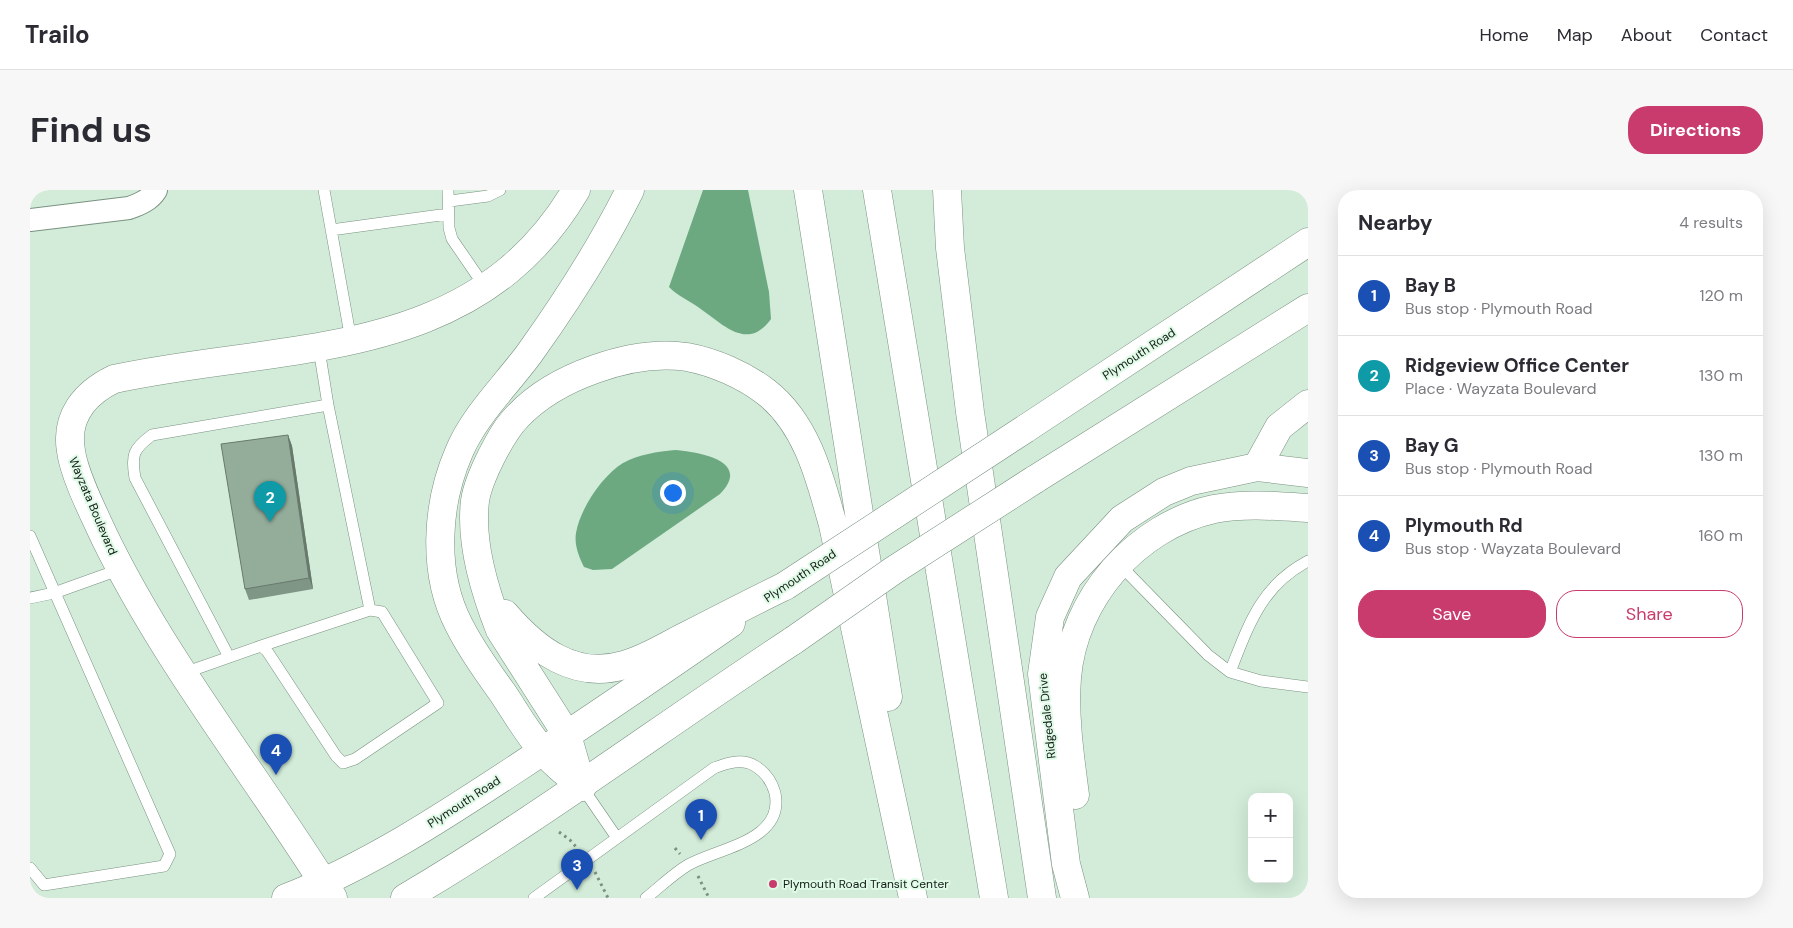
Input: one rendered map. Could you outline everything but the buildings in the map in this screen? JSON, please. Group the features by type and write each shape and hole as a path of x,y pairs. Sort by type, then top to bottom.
{"main road":[{"name":"Wayzata Boulevard","path":"328,890 184,673 121,570 94,513 70,451 76,413 85,398 99,387 114,379 319,349 400,328 435,314 486,288 521,259 548,230 576,190"},
{"path":"582,787 543,751 474,652 458,624 448,600 442,571 443,510 459,451 475,424 528,356 587,271 630,190"},
{"path":"808,190 920,898"},
{"path":"877,190 994,898"},
{"path":"934,190 947,297 970,412"},
{"path":"947,190 950,248 970,412 1042,898"},
{"name":"Plymouth Road","path":"286,898 328,890 543,751 786,586 1308,242"},
{"path":"405,898 582,787 728,683 794,640 894,570 1308,308"},
{"path":"582,787 567,735 500,630 479,566 475,501 486,468 500,440 516,417 536,399 569,380 607,366 636,359 666,356 686,357 712,364 766,392 797,429 818,471 833,525 912,898"},
{"path":"1257,467 1269,442 1279,427 1308,404"},
{"name":"Ridgedale Drive","path":"1082,898 1085,871 1069,747 1067,678 1073,643 1081,619 1092,597 1122,519 1164,492 1191,481 1257,467 1308,473"},
{"name":"Ridgedale Drive","path":"1075,898 1066,864 1042,674 1050,617 1056,598 1068,577 1108,553 1152,537 1182,520 1213,510 1261,506 1308,508"},
{"path":"486,592 529,641 553,658 571,664 606,668 641,659 786,586"}],"street":[{"path":"30,220 129,208 140,204 152,196 156,190"}],"lane":[{"path":"324,190 351,342"},
{"path":"486,288 452,239 448,214 449,195 488,196 500,190"},
{"path":"331,230 448,214"},
{"path":"319,349 328,405 370,610"},
{"path":"229,657 135,478 132,460 139,445 152,435 328,405"},
{"path":"30,536 170,854 164,866 44,885 30,868"},
{"path":"1108,553 1208,655 1230,672 1261,681 1308,686"},
{"path":"1230,672 1251,621 1273,586 1290,571 1308,561"},
{"path":"30,598 54,593 121,570"},
{"path":"184,673 261,646 370,610 382,612 438,703 355,759 344,763 336,756 267,651 261,646"},
{"path":"534,898 714,768 729,763 741,762 754,765 765,773 773,787 776,800 773,816 765,829 753,837 688,865 646,898"},
{"path":"582,787 617,838"}],"shaded area":[{"path":"703,190 748,190 769,292 771,319 762,329 753,333 735,332 669,287"},
{"path":"675,450 708,456 726,466 730,473 728,482 720,494 612,569 593,570 584,567 576,546 578,524 593,494 607,476 623,463 635,457"}],"place":[{"name":"Ridgeview Office Center","path":"270,522"},
{"name":"Plymouth Rd","path":"276,775"},
{"name":"Bay B","path":"701,840"},
{"name":"Plymouth Road Transit Center","path":"773,884"},
{"name":"Bay G","path":"577,890"}]}
